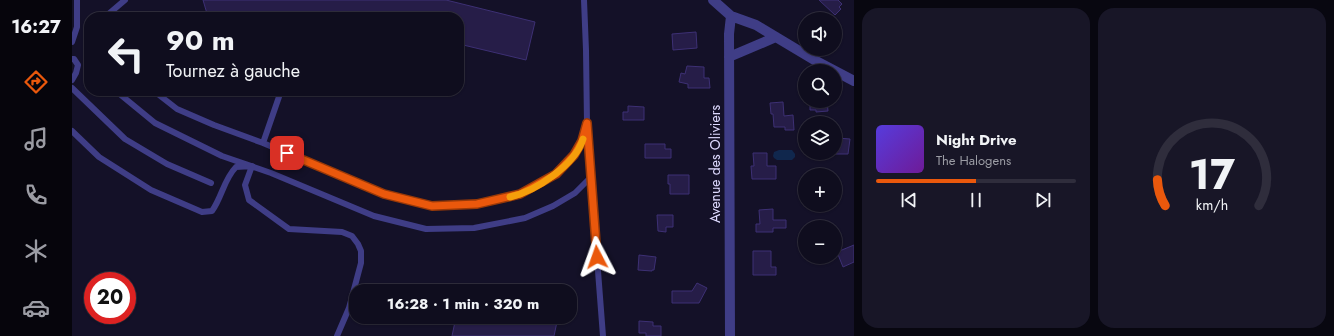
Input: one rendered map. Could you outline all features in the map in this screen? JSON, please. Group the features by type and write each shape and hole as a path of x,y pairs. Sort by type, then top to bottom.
{"street":[{"path":"713,0 731,16 756,25 854,81"},
{"name":"Avenue des Oliviers","path":"730,336 729,34 731,16"},
{"path":"729,57 776,37"}],"lane":[{"path":"72,42 77,27 77,0"},
{"path":"111,12 125,0"},
{"path":"584,0 587,123 603,336"},
{"path":"72,59 74,59 78,65 72,80"},
{"path":"72,88 125,139 167,164 211,183"},
{"path":"122,96 155,123 222,156 271,173 374,216 426,229 474,228 525,218 553,206 575,192 591,177"},
{"path":"160,96 176,109 263,143 384,194 432,206 477,204 520,194 556,174 574,155 582,141 587,123"},
{"path":"263,143 279,96"},
{"path":"72,131 99,157 151,190 202,212 212,211 217,204 229,174 236,167 252,166"},
{"path":"252,166 245,184 249,200 289,229 342,232 352,236 358,244 361,251 361,263 349,308 337,336"}],"water":[{"path":"779,150 792,150 795,157 792,160 777,160 773,156 774,152"}],"building":[{"path":"203,0 446,0 535,22 526,60 464,45 464,12 207,12"},
{"path":"819,0 838,0 842,4 839,7 841,9 838,12 832,12"},
{"path":"696,32 697,48 673,50 672,34"},
{"path":"687,66 704,67 704,78 709,78 710,88 688,88 688,84 679,82 681,73 685,74"},
{"path":"783,102 784,116 793,115 794,130 785,130 785,127 774,127 770,103"},
{"path":"628,106 644,107 644,120 623,120 623,112 628,112"},
{"path":"810,108 828,108 828,111 816,112 816,110 810,110"},
{"path":"842,138 850,139 848,154 842,154"},
{"path":"645,144 665,144 665,149 671,149 671,158 645,158"},
{"path":"753,153 767,153 767,166 776,166 776,179 752,179 751,166 754,166"},
{"path":"668,175 689,175 689,194 670,194"},
{"path":"773,209 773,220 786,220 786,228 773,228 773,232 756,232 756,224 760,224 759,210"},
{"path":"657,215 673,215 673,227 666,227 666,232 658,231"},
{"path":"854,245 854,262 843,267 842,264 842,250"},
{"path":"753,251 771,251 771,267 776,267 776,275 753,275"},
{"path":"639,255 656,257 654,270 638,270"},
{"path":"697,283 707,288 699,303 672,303 672,291 692,291"},
{"path":"639,321 653,322 653,326 661,326 661,336 646,336 646,333 639,333"},
{"path":"455,324 557,324 554,336 452,336"}],"slow traffic":[{"path":"510,197 520,194 556,174 574,155 583,139"}],"route":[{"path":"287,153 384,194 432,206 477,204 520,194 556,174 574,155 582,141 587,123 597,257"}]}
